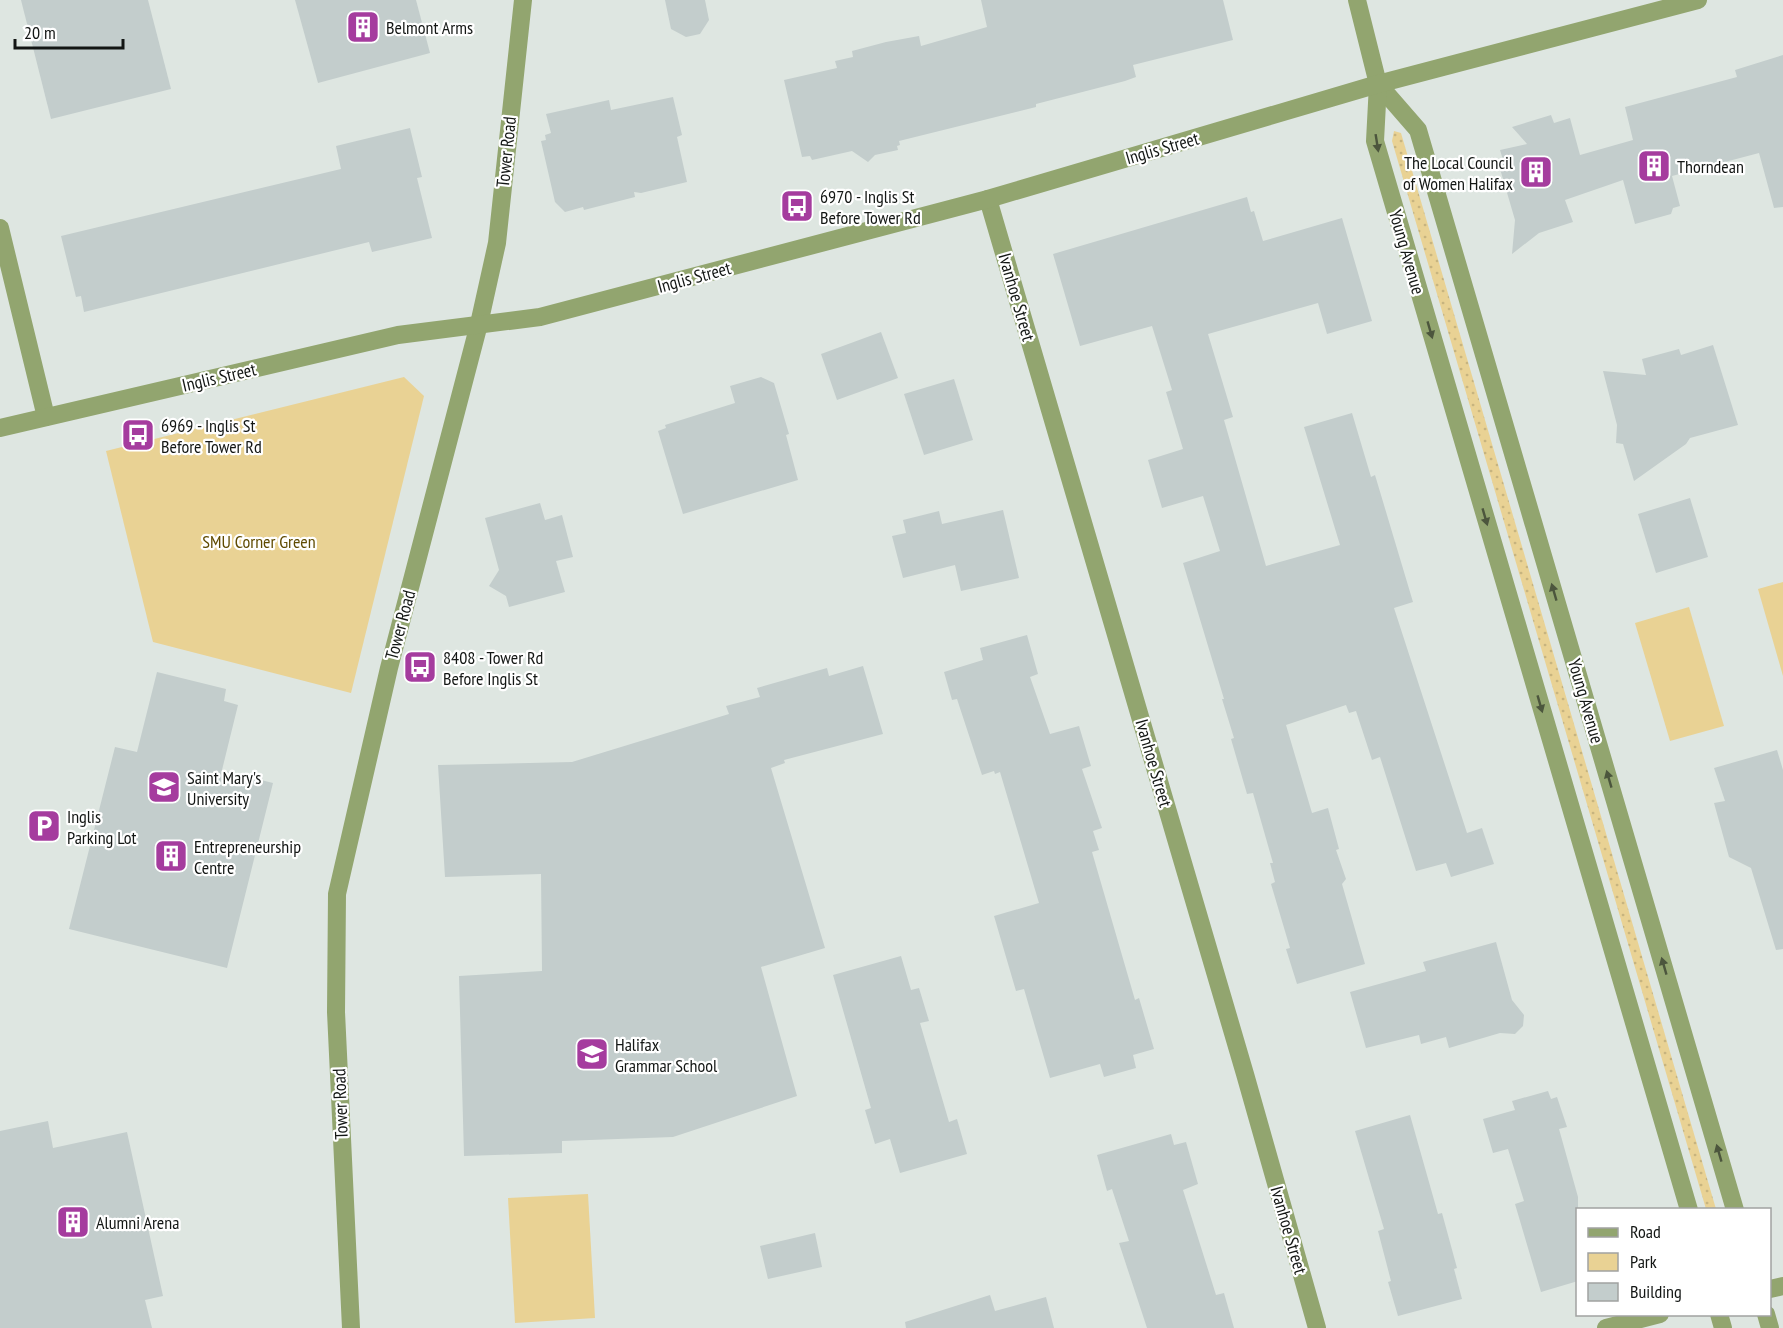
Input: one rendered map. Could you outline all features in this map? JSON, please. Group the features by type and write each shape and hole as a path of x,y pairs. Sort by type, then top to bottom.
{"street":[{"name":"Tower Road","path":"351,1328 336,1012 337,894 389,668 479,324 496,243 523,0"},
{"path":"1357,0 1378,84"},
{"name":"Inglis Street","path":"0,428 398,335 540,317 988,199 1378,84 1698,0"},
{"name":"Young Avenue","path":"1378,84 1375,141 1689,1208"},
{"name":"Young Avenue","path":"1378,84 1418,130 1735,1208"},
{"name":"Ivanhoe Street","path":"988,199 1242,1062 1317,1328"},
{"path":"0,228 46,417"},
{"path":"1605,1328 1652,1316"}],"green space":[{"path":"1394,131 1401,133 1716,1208 1706,1208 1392,141"},
{"name":"SMU Corner Green","path":"404,377 424,396 351,693 153,642 106,451"},
{"path":"1783,582 1783,676 1758,589"},
{"path":"1689,607 1724,726 1670,741 1635,623"},
{"path":"588,1194 595,1318 515,1323 508,1198"}],"building":[{"path":"21,0 148,0 171,89 51,119"},
{"name":"Belmont Arms","path":"295,0 416,0 430,53 318,83"},
{"path":"665,0 705,0 709,20 700,34 686,37 671,29"},
{"path":"981,0 1223,0 1233,40 1133,65 1136,77 1125,81 1036,104 1036,107 899,141 898,150 875,155 868,162 852,151 812,160 810,156 802,157 784,80 837,68 835,61 853,57 852,51 886,42 919,36 921,46 987,27"},
{"path":"1783,55 1783,207 1774,208 1759,153 1672,176 1680,206 1673,208 1671,214 1635,224 1623,180 1565,200 1573,222 1539,233 1512,254 1515,220 1498,162 1503,160 1500,150 1527,144 1512,127 1551,115 1554,123 1570,118 1580,155 1633,140 1625,107 1737,77 1735,70"},
{"path":"673,97 682,135 677,137 687,182 641,193 634,192 635,197 584,210 583,207 565,212 555,202 541,141 546,140 545,135 551,133 546,114 609,100 611,110"},
{"path":"410,128 422,177 417,178 432,238 372,252 369,242 84,312 81,296 76,297 61,236 341,169 336,146"},
{"path":"1247,197 1263,241 1342,218 1372,321 1327,334 1318,303 1208,334 1233,417 1224,420 1266,566 1340,545 1304,427 1352,413 1371,477 1375,475 1413,602 1394,608 1467,833 1482,828 1494,864 1451,877 1446,863 1416,871 1380,757 1372,760 1356,711 1349,713 1346,705 1286,725 1312,813 1328,808 1339,849 1336,850 1346,879 1342,884 1365,964 1297,984 1286,949 1290,948 1271,884 1275,882 1270,863 1273,863 1253,793 1247,794 1231,739 1234,738 1222,699 1224,699 1183,563 1220,551 1203,496 1162,508 1148,460 1183,449 1166,392 1172,390 1152,326 1080,346 1053,254"},
{"path":"881,332 898,378 837,400 821,354"},
{"path":"1713,345 1738,425 1690,438 1686,444 1634,481 1623,444 1616,443 1617,425 1603,371 1646,375 1642,359 1679,349 1681,355"},
{"path":"761,377 774,383 789,434 786,435 798,480 683,514 658,431 666,428 665,425 735,403 730,386"},
{"path":"954,379 973,440 924,455 904,394"},
{"path":"1690,498 1708,557 1656,573 1638,514"},
{"path":"540,503 545,520 562,515 573,557 556,561 565,592 509,607 506,596 489,586 499,570 485,518"},
{"path":"1003,510 1019,578 961,591 955,565 903,578 892,536 906,533 903,520 939,511 942,524"},
{"path":"1027,635 1038,674 1030,677 1050,734 1079,726 1091,766 1082,769 1102,828 1093,831 1099,850 1092,852 1135,1000 1139,998 1154,1049 1133,1055 1136,1068 1104,1077 1100,1064 1050,1078 1024,989 1016,991 994,916 1039,903 1000,772 995,774 994,771 982,775 957,699 952,700 944,672 983,660 980,648"},
{"path":"863,666 883,734 784,760 785,763 771,768 825,948 761,967 797,1096 673,1137 562,1141 562,1153 464,1156 459,976 542,971 541,874 445,877 438,765 572,762 729,714 726,706 760,697 757,688 827,668 829,676"},
{"name":"Entrepreneurship Centre","path":"157,672 226,689 224,701 238,705 222,770 273,783 227,968 69,929 115,747 137,752"},
{"path":"1777,750 1783,770 1783,949 1776,950 1751,868 1729,857 1714,803 1725,801 1714,768"},
{"path":"1496,942 1512,1000 1524,1015 1523,1026 1515,1034 1500,1033 1449,1048 1446,1037 1421,1044 1419,1035 1366,1048 1350,992 1426,971 1423,962"},
{"path":"901,956 911,990 919,988 929,1021 920,1023 949,1122 957,1119 967,1154 900,1173 890,1139 875,1144 865,1110 871,1108 833,975"},
{"path":"1548,1091 1551,1099 1557,1097 1567,1127 1559,1129 1578,1197 1576,1282 1541,1292 1515,1204 1524,1201 1508,1149 1493,1153 1483,1119 1515,1110 1512,1101"},
{"path":"1410,1115 1438,1214 1442,1213 1457,1268 1454,1269 1462,1299 1398,1316 1388,1282 1391,1281 1378,1231 1384,1229 1355,1131"},
{"name":"Alumni Arena","path":"48,1121 53,1148 127,1132 163,1296 145,1300 152,1328 0,1328 0,1131"},
{"path":"1171,1134 1174,1145 1186,1142 1198,1184 1183,1190 1216,1295 1224,1293 1234,1328 1147,1328 1119,1243 1129,1241 1112,1189 1107,1191 1097,1155"},
{"path":"815,1233 822,1267 768,1279 760,1246"},
{"path":"990,1295 995,1311 1046,1297 1054,1328 906,1328 905,1322"}],"place":[{"name":"Belmont Arms","path":"363,27"},
{"name":"Thorndean","path":"1654,166"},
{"name":"The Local Council of Women Halifax","path":"1536,172"},
{"name":"6970 - Inglis St Before Tower Rd","path":"797,206"},
{"name":"6969 - Inglis St Before Tower Rd","path":"138,435"},
{"name":"8408 - Tower Rd Before Inglis St","path":"420,667"},
{"name":"Saint Mary's University","path":"164,787"},
{"name":"Inglis Parking Lot","path":"44,826"},
{"name":"Entrepreneurship Centre","path":"171,856"},
{"name":"Halifax Grammar School","path":"592,1054"},
{"name":"Alumni Arena","path":"73,1222"}]}
